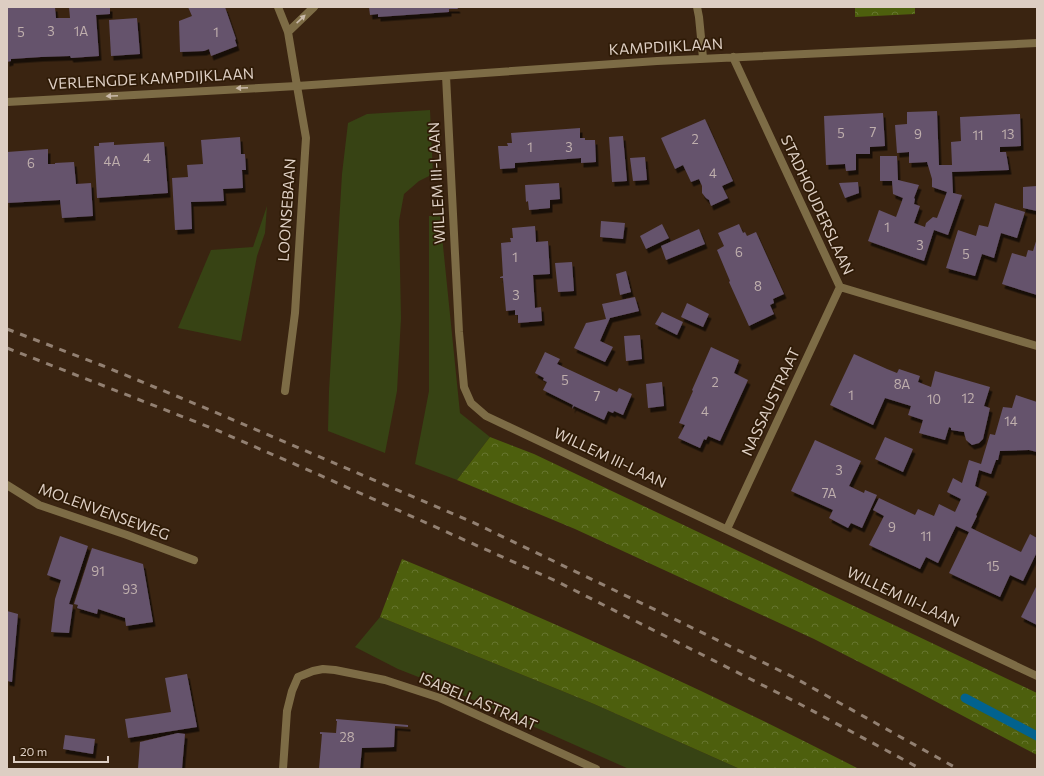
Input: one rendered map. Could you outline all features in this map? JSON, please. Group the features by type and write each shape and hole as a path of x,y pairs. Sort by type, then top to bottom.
{"street":[{"name":"LOONSEBAAN","path":"278,7 288,32 306,138 295,313 285,391"},
{"path":"288,32 314,7"},
{"path":"696,7 699,17 703,58"},
{"name":"KAMPDIJKLAAN","path":"297,86 703,58 1037,43"},
{"name":"STADHOUDERSLAAN","path":"733,57 840,287 1037,346"},
{"name":"WILLEM III-LAAN","path":"446,76 459,332 464,387 471,403 486,416 1037,676"},
{"name":"VERLENGDE KAMPDIJKLAAN","path":"7,102 297,86"},
{"name":"NASSAUSTRAAT","path":"727,529 840,287"},
{"name":"MOLENVENSEWEG","path":"7,485 38,506 127,535 194,560"},
{"name":"ISABELLASTRAAT","path":"283,769 287,711 292,691 298,677 323,669 385,680 440,698 596,769"}],"green space":[{"path":"855,7 915,7 915,14 855,17"},
{"path":"430,110 433,174 419,181 404,194 399,221 401,318 397,391 385,453 328,431 342,174 348,123 367,114"},
{"path":"267,206 265,233 257,256 241,341 178,328 211,250 253,247"},
{"path":"429,216 440,216 460,413 490,437 457,480 415,464 429,391"},
{"path":"490,437 534,454 1037,693 1037,755 814,639 575,529 457,480"},
{"path":"402,559 633,659 803,740 859,769 740,769 594,704 380,617"},
{"path":"380,617 594,704 740,769 629,769 444,687 398,669 355,647"}],"building":[{"path":"7,7 55,7 56,18 70,18 69,7 110,7 110,14 96,15 99,56 71,58 70,56 41,57 11,59 11,61 7,62"},
{"path":"188,7 225,7 237,46 211,56 209,49 204,51 180,52 179,21 192,16"},
{"path":"369,7 457,7 458,9 449,9 449,12 378,17 378,14 370,15"},
{"path":"137,18 140,54 111,56 109,20"},
{"path":"937,111 939,165 952,165 951,142 961,141 960,117 1020,114 1021,146 1000,147 1000,152 1006,152 1009,170 952,172 953,193 962,195 948,235 934,230 924,261 868,241 879,210 896,217 903,198 893,194 892,181 880,181 880,156 897,156 898,180 919,185 914,198 914,204 920,206 914,223 925,227 926,223 933,217 937,218 947,192 932,187 932,179 927,162 909,163 909,152 897,153 895,125 907,124 907,112"},
{"path":"883,113 885,146 870,147 870,154 856,154 856,170 846,171 845,164 826,165 824,116"},
{"path":"705,119 733,181 722,186 728,198 711,206 709,200 702,193 702,186 699,179 691,182 683,165 675,169 661,138"},
{"path":"580,128 580,138 585,138 585,140 595,140 596,162 581,163 581,158 515,163 515,168 500,169 498,146 508,146 507,143 512,143 511,133"},
{"path":"623,136 627,181 612,182 609,137"},
{"path":"240,137 241,154 245,154 246,170 242,170 243,188 223,189 224,201 191,202 192,229 175,230 172,178 188,177 187,165 203,164 201,140"},
{"path":"114,142 114,145 164,142 168,193 97,198 94,146 99,146 99,143"},
{"path":"48,149 48,164 74,162 76,184 91,183 93,216 62,218 60,200 7,203 7,152"},
{"path":"645,157 647,180 633,181 630,158"},
{"path":"858,182 859,193 845,198 839,183"},
{"path":"559,183 560,199 550,200 550,208 529,210 528,201 526,202 525,185"},
{"path":"1037,186 1037,211 1023,208 1023,187"},
{"path":"995,203 1025,212 1017,238 1001,233 994,258 982,254 975,276 946,268 958,230 976,236 979,225 988,227"},
{"path":"601,221 625,223 623,239 600,237"},
{"path":"662,224 669,238 646,249 640,236"},
{"path":"739,224 743,233 745,232 747,236 756,232 784,294 773,299 774,303 770,305 774,314 749,326 729,282 730,281 717,250 724,246 718,233"},
{"path":"535,226 536,242 548,241 550,274 533,275 535,308 541,307 542,321 518,323 518,315 515,315 515,310 506,311 503,278 500,278 503,276 501,243 511,242 510,238 513,238 512,228"},
{"path":"699,229 705,244 666,260 661,246"},
{"path":"1037,238 1037,295 1002,284 1012,253 1026,257 1028,250 1033,251"},
{"path":"572,262 574,291 558,292 555,263"},
{"path":"626,271 631,292 620,295 616,274"},
{"path":"635,297 639,311 610,318 600,341 613,347 605,362 574,348 586,323 606,319 602,304"},
{"path":"687,303 709,314 703,327 681,317"},
{"path":"662,312 683,322 677,335 655,324"},
{"path":"640,335 642,359 626,361 624,336"},
{"path":"711,347 739,360 734,373 748,380 720,441 708,436 706,440 704,439 700,448 678,438 685,425 679,423"},
{"path":"545,352 560,359 557,364 617,392 619,388 632,394 623,415 614,411 613,413 608,411 604,420 574,406 572,409 573,405 543,390 547,382 543,380 544,378 535,373"},
{"path":"854,354 897,373 899,369 920,376 918,382 931,387 935,371 990,387 984,406 990,408 983,439 979,443 972,445 966,440 964,432 951,430 949,427 945,440 919,433 923,420 908,415 911,406 885,398 873,425 830,405"},
{"path":"662,382 664,406 648,408 646,384"},
{"path":"1016,395 1037,402 1037,452 1029,450 1000,451 998,460 996,460 991,474 979,470 975,486 987,492 971,528 1021,552 1030,534 1037,538 1037,552 1023,581 1010,575 1000,597 949,573 969,532 956,526 938,563 926,557 920,569 869,545 884,516 873,510 879,498 915,515 918,509 934,516 939,504 955,512 961,499 947,492 953,478 962,483 969,460 981,464 990,434 995,435 1003,407 1012,408"},
{"path":"885,437 913,449 903,472 875,459"},
{"path":"815,440 861,461 849,486 864,493 865,490 877,495 862,528 851,523 848,528 829,518 833,510 791,491"},
{"path":"60,536 88,546 69,604 73,605 69,633 51,632 55,599 61,580 47,575"},
{"path":"92,548 143,564 153,622 126,626 125,618 98,609 97,614 77,608 78,605 74,604"},
{"path":"1037,585 1037,625 1021,617"},
{"path":"7,611 18,614 12,682 7,681"},
{"path":"187,674 197,727 128,738 125,719 171,712 165,678"},
{"path":"336,719 408,725 408,727 395,726 394,747 362,748 360,769 319,769 322,734 320,734 320,732 336,733"},
{"path":"178,733 185,734 182,769 138,769 140,742"},
{"path":"65,735 95,739 93,754 63,749"}],"waterway":[{"path":"965,698 1037,736"}],"railway":[{"path":"7,329 101,365 198,405 470,521 793,677 958,769"},
{"path":"7,348 214,429 556,581 798,703 921,769"}]}
